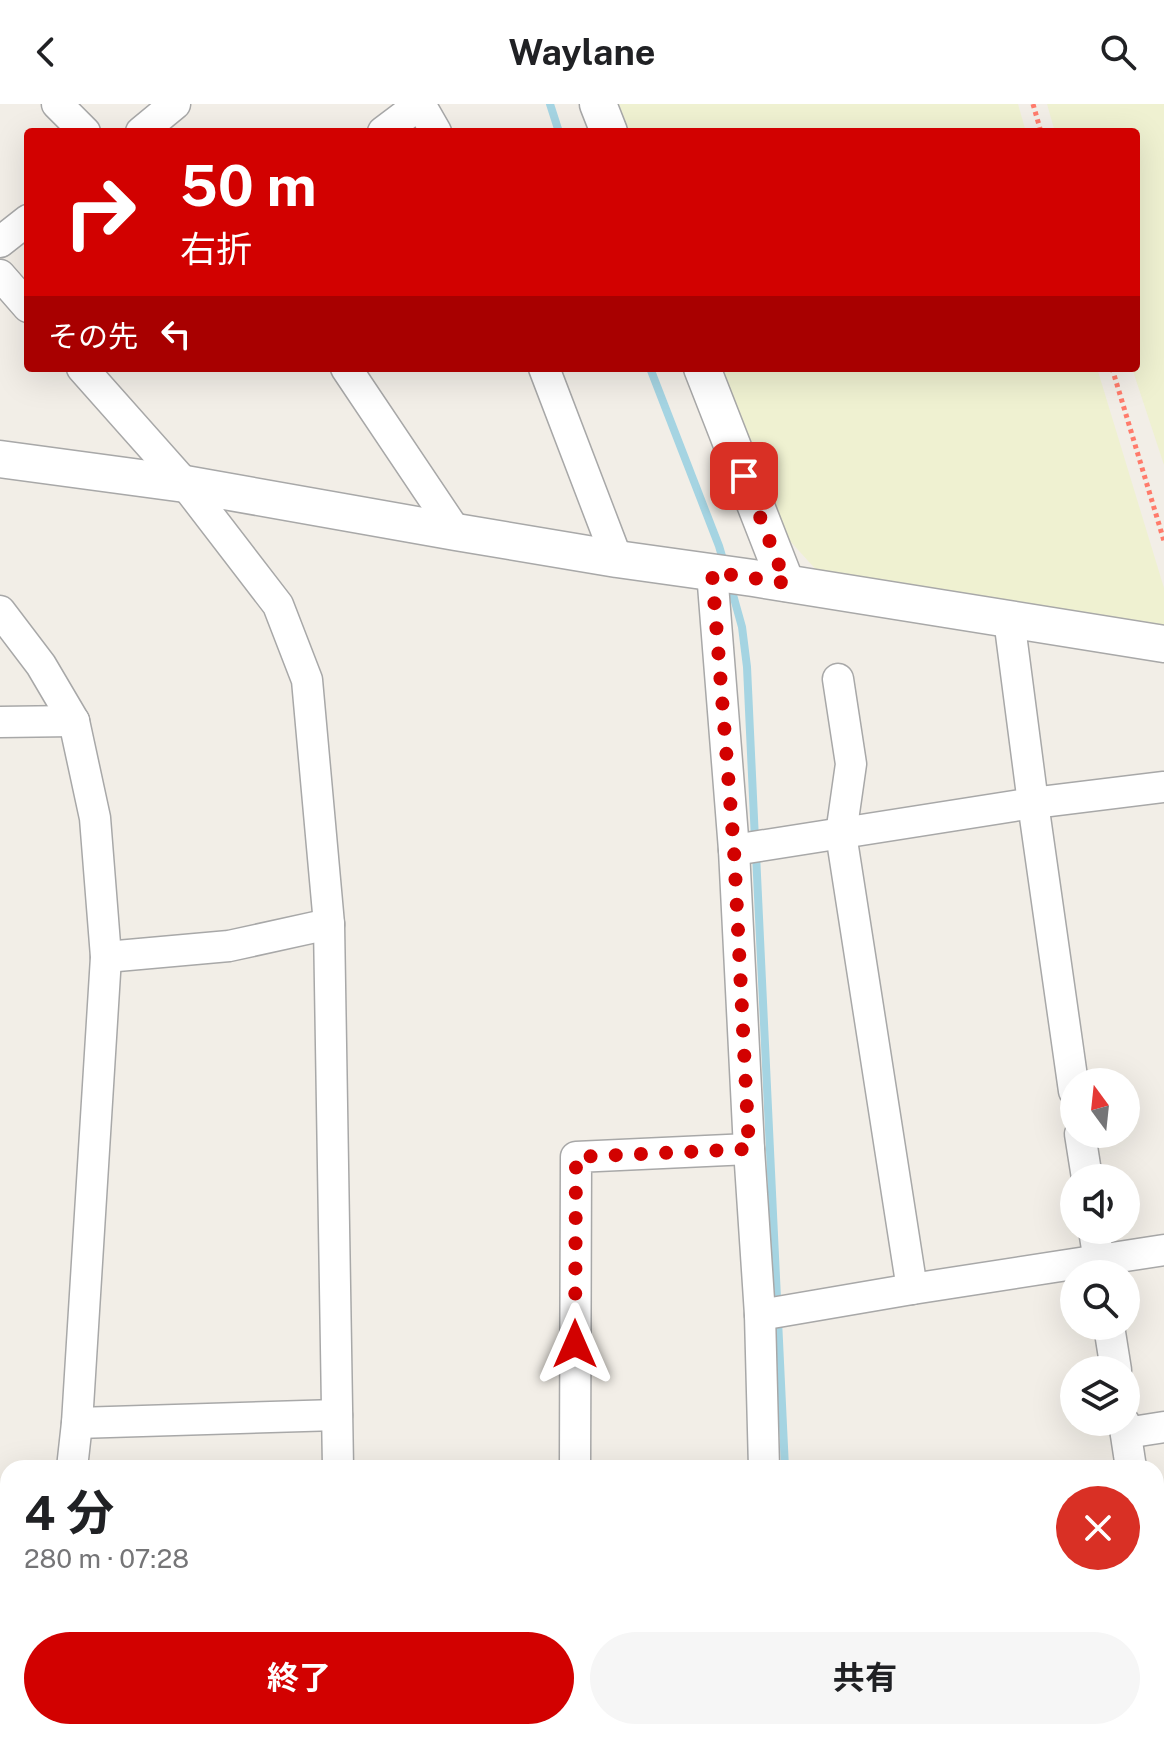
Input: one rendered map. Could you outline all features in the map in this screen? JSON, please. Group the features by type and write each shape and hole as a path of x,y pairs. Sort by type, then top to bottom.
{"street":[{"path":"57,104 81,128"},
{"path":"146,128 175,104"},
{"path":"388,128 420,104 434,128"},
{"path":"598,104 607,128"},
{"path":"0,242 24,223"},
{"path":"0,275 24,302"},
{"path":"86,372 185,484 278,605 307,680 329,924 338,1460"},
{"path":"349,372 456,532"},
{"path":"546,372 617,559"},
{"path":"704,372 786,583"},
{"path":"0,459 185,484 617,559 1164,644"},
{"path":"712,572 734,850 760,1315 764,1460"},
{"path":"0,611 41,665 74,721 95,818 106,957 73,1460"},
{"path":"1009,619 1071,1068"},
{"path":"838,679 851,764 841,834 912,1289"},
{"path":"0,722 74,721"},
{"path":"734,850 1033,803 1164,787"},
{"path":"106,957 229,946 329,924"},
{"path":"575,1460 576,1157 749,1149"},
{"path":"1126,1260 1164,1250"},
{"path":"760,1315 912,1289 1060,1272"},
{"path":"77,1423 337,1415"},
{"path":"1140,1428 1164,1427"},
{"path":"1126,1436 1130,1460"}],"path":[{"path":"1033,104 1040,128"},
{"path":"1113,372 1164,541"}],"green space":[{"path":"619,104 1018,104 1025,128 627,128"},
{"path":"1047,104 1164,104 1164,465 1133,372 1140,372 1140,128 1054,128"},
{"path":"722,372 1098,372 1164,588 1164,629 820,574 790,541"}],"waterway":[{"path":"550,104 558,128"},
{"path":"652,372 724,563"},
{"path":"730,584 742,627 747,667 755,840"},
{"path":"756,854 785,1460"}],"route":[{"path":"575,1344 576,1157 749,1149 734,850 712,572 786,583 744,476"}]}
